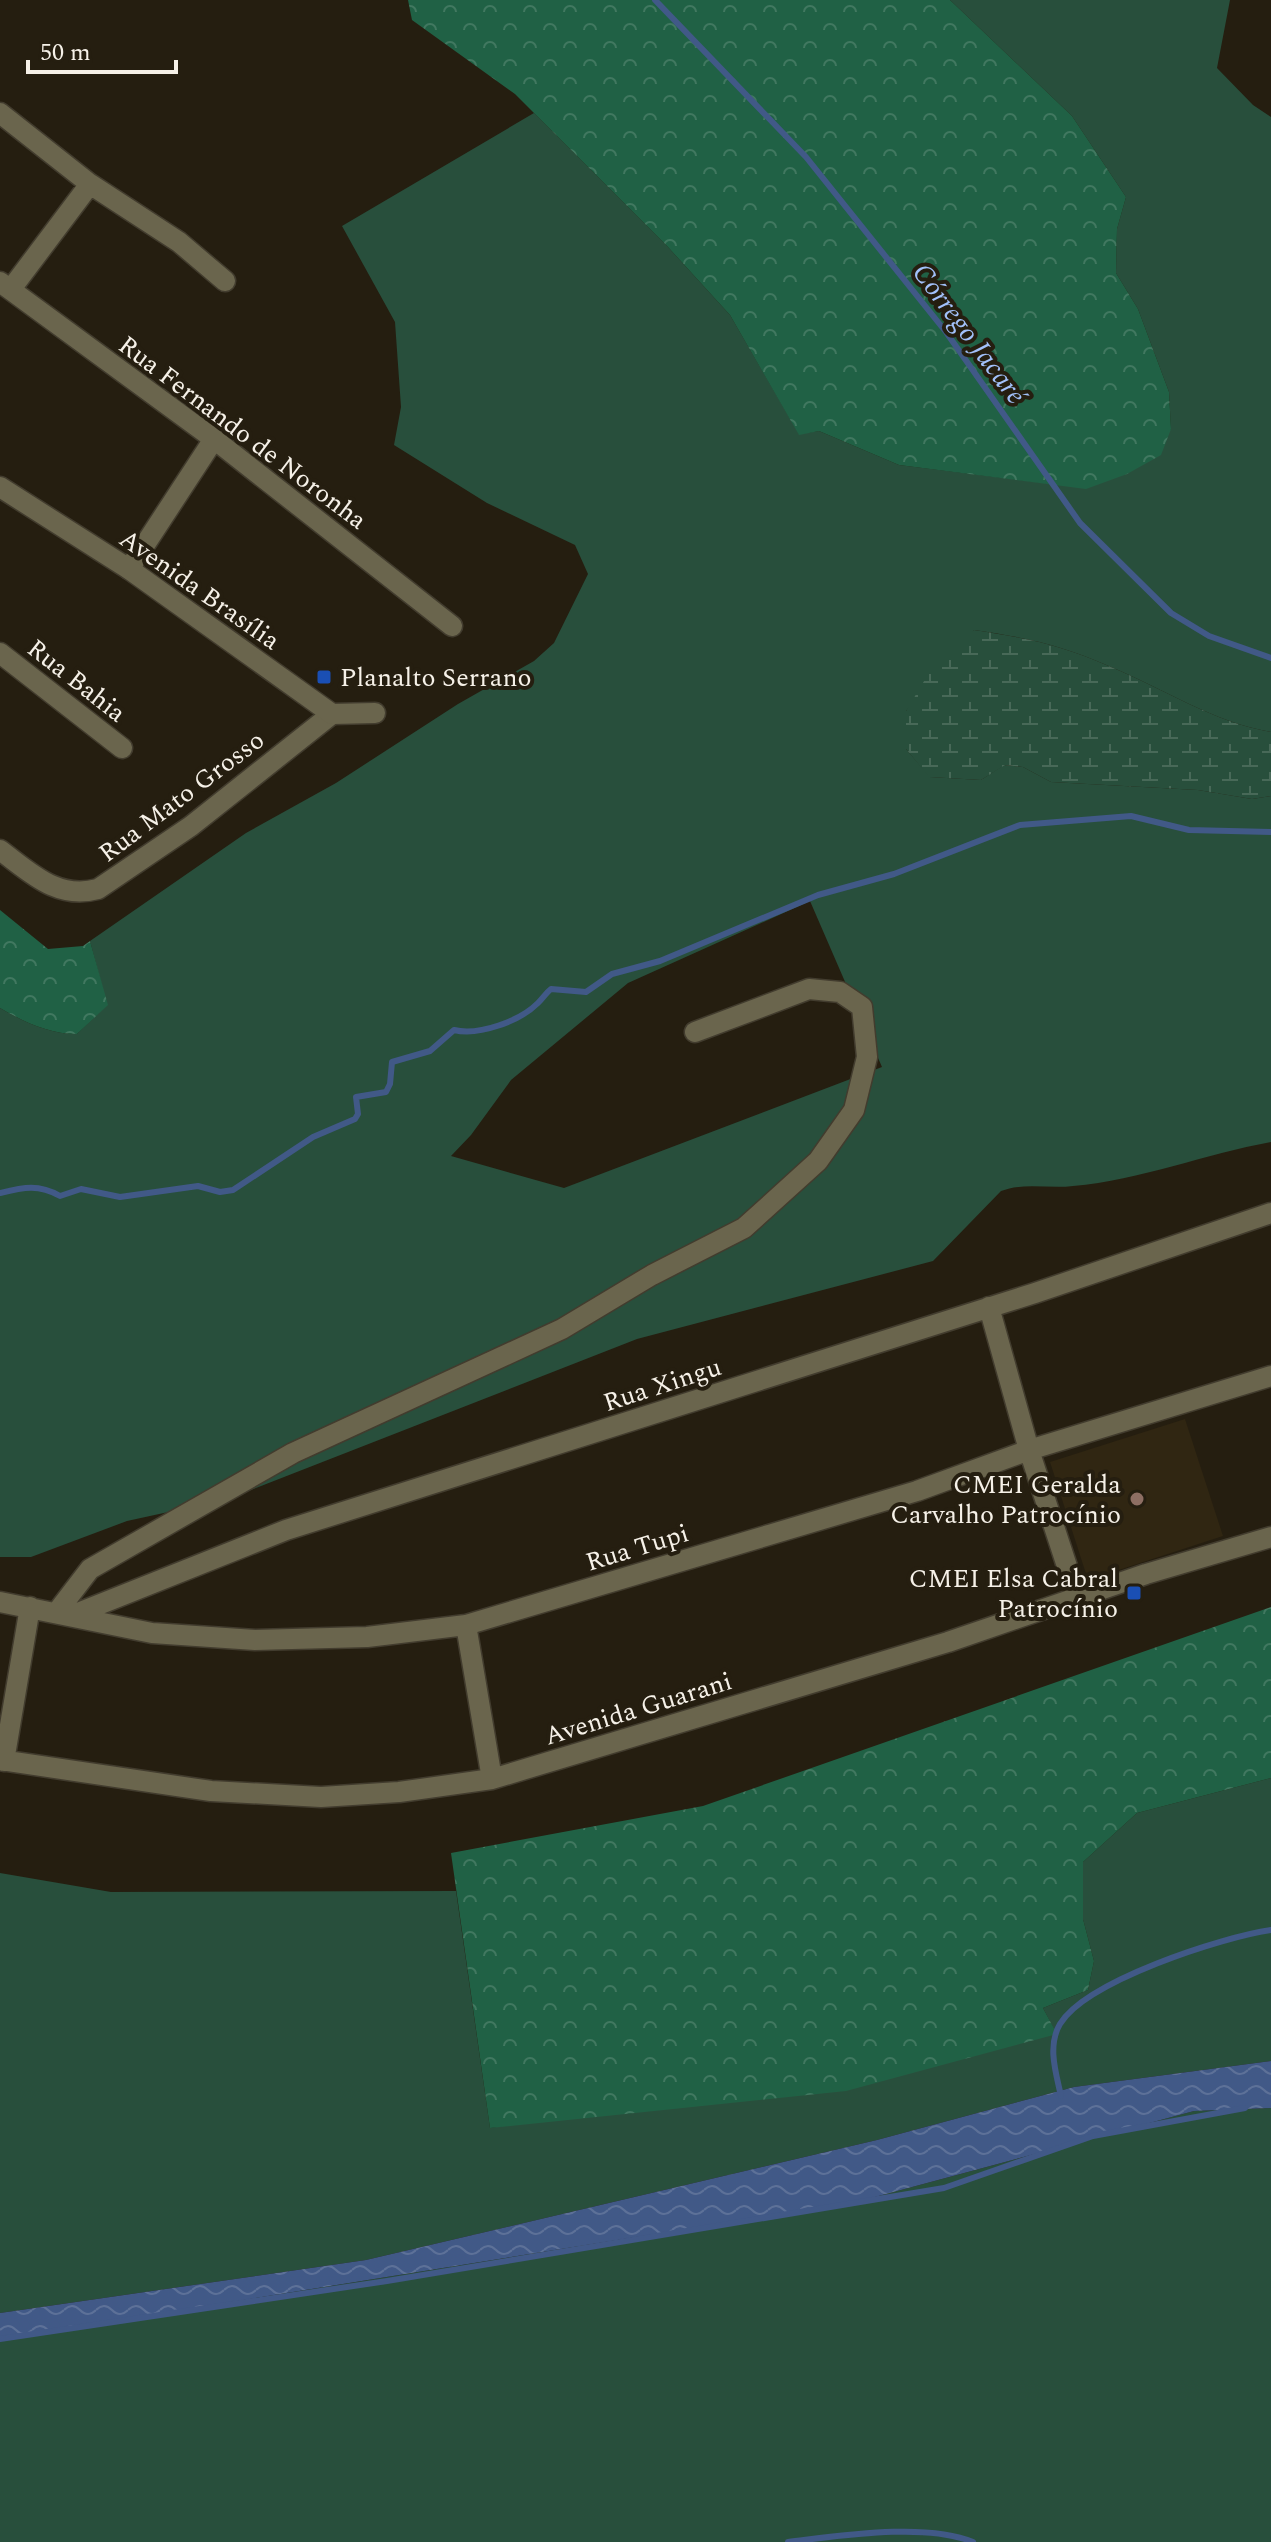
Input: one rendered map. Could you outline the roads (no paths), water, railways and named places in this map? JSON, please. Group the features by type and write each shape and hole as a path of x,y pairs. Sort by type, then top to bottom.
{"street":[{"path":"0,113 90,184 179,242 225,281"},
{"path":"5,286 90,184"},
{"name":"Rua Fernando de Noronha","path":"5,286 214,439 452,626"},
{"path":"129,569 214,439"},
{"name":"Avenida Brasília","path":"0,487 129,569 332,714"},
{"name":"Rua Bahia","path":"0,653 122,748"},
{"path":"332,714 375,713"},
{"name":"Rua Mato Grosso","path":"0,850 50,888 84,893 98,889 191,826 332,714"},
{"path":"64,1614 90,1569 293,1453 562,1329 652,1275 744,1228 818,1161 854,1110 867,1057 862,1007 840,992 809,989 695,1032"},
{"name":"Rua Xingu","path":"64,1614 286,1530 989,1307 1271,1213"},
{"path":"989,1307 1029,1450 1078,1600"},
{"name":"Rua Tupi","path":"0,1602 152,1633 255,1640 367,1637 466,1625 917,1491 1029,1450 1271,1376"},
{"name":"Avenida Guarani","path":"2,1761 211,1791 321,1797 399,1792 492,1779 1078,1600 1146,1574 1271,1537"},
{"path":"2,1761 30,1607"},
{"path":"466,1625 492,1779"}],"water":[{"path":"1271,2061 1271,2108 1194,2111 860,2201 0,2339 0,2313 366,2260 877,2140 1074,2087"}],"waterway":[{"name":"Córrego Jacaré","path":"655,0 806,157 946,332 1080,523 1171,613 1209,636 1271,658"},
{"path":"0,1193 31,1188 60,1196 81,1189 120,1197 198,1186 220,1192 233,1190 313,1137 355,1119 358,1114 356,1097 386,1092 392,1062 430,1051 454,1030 475,1031 499,1026 530,1010 551,989 586,992 612,974 660,961 818,895 894,874 1020,825 1131,816 1189,830 1271,832"},
{"path":"1061,2096 1054,2041 1060,2024 1075,2008 1097,1992 1157,1964 1190,1951 1271,1930"},
{"path":"0,2339 387,2281 944,2188 1093,2136 1245,2108"},
{"path":"788,2542 882,2532 931,2533 973,2542"}],"place":[{"name":"Planalto Serrano","path":"324,677"},
{"name":"CMEI Geralda Carvalho Patrocínio","path":"1137,1499"},
{"name":"CMEI Elsa Cabral Patrocínio","path":"1134,1593"}]}
